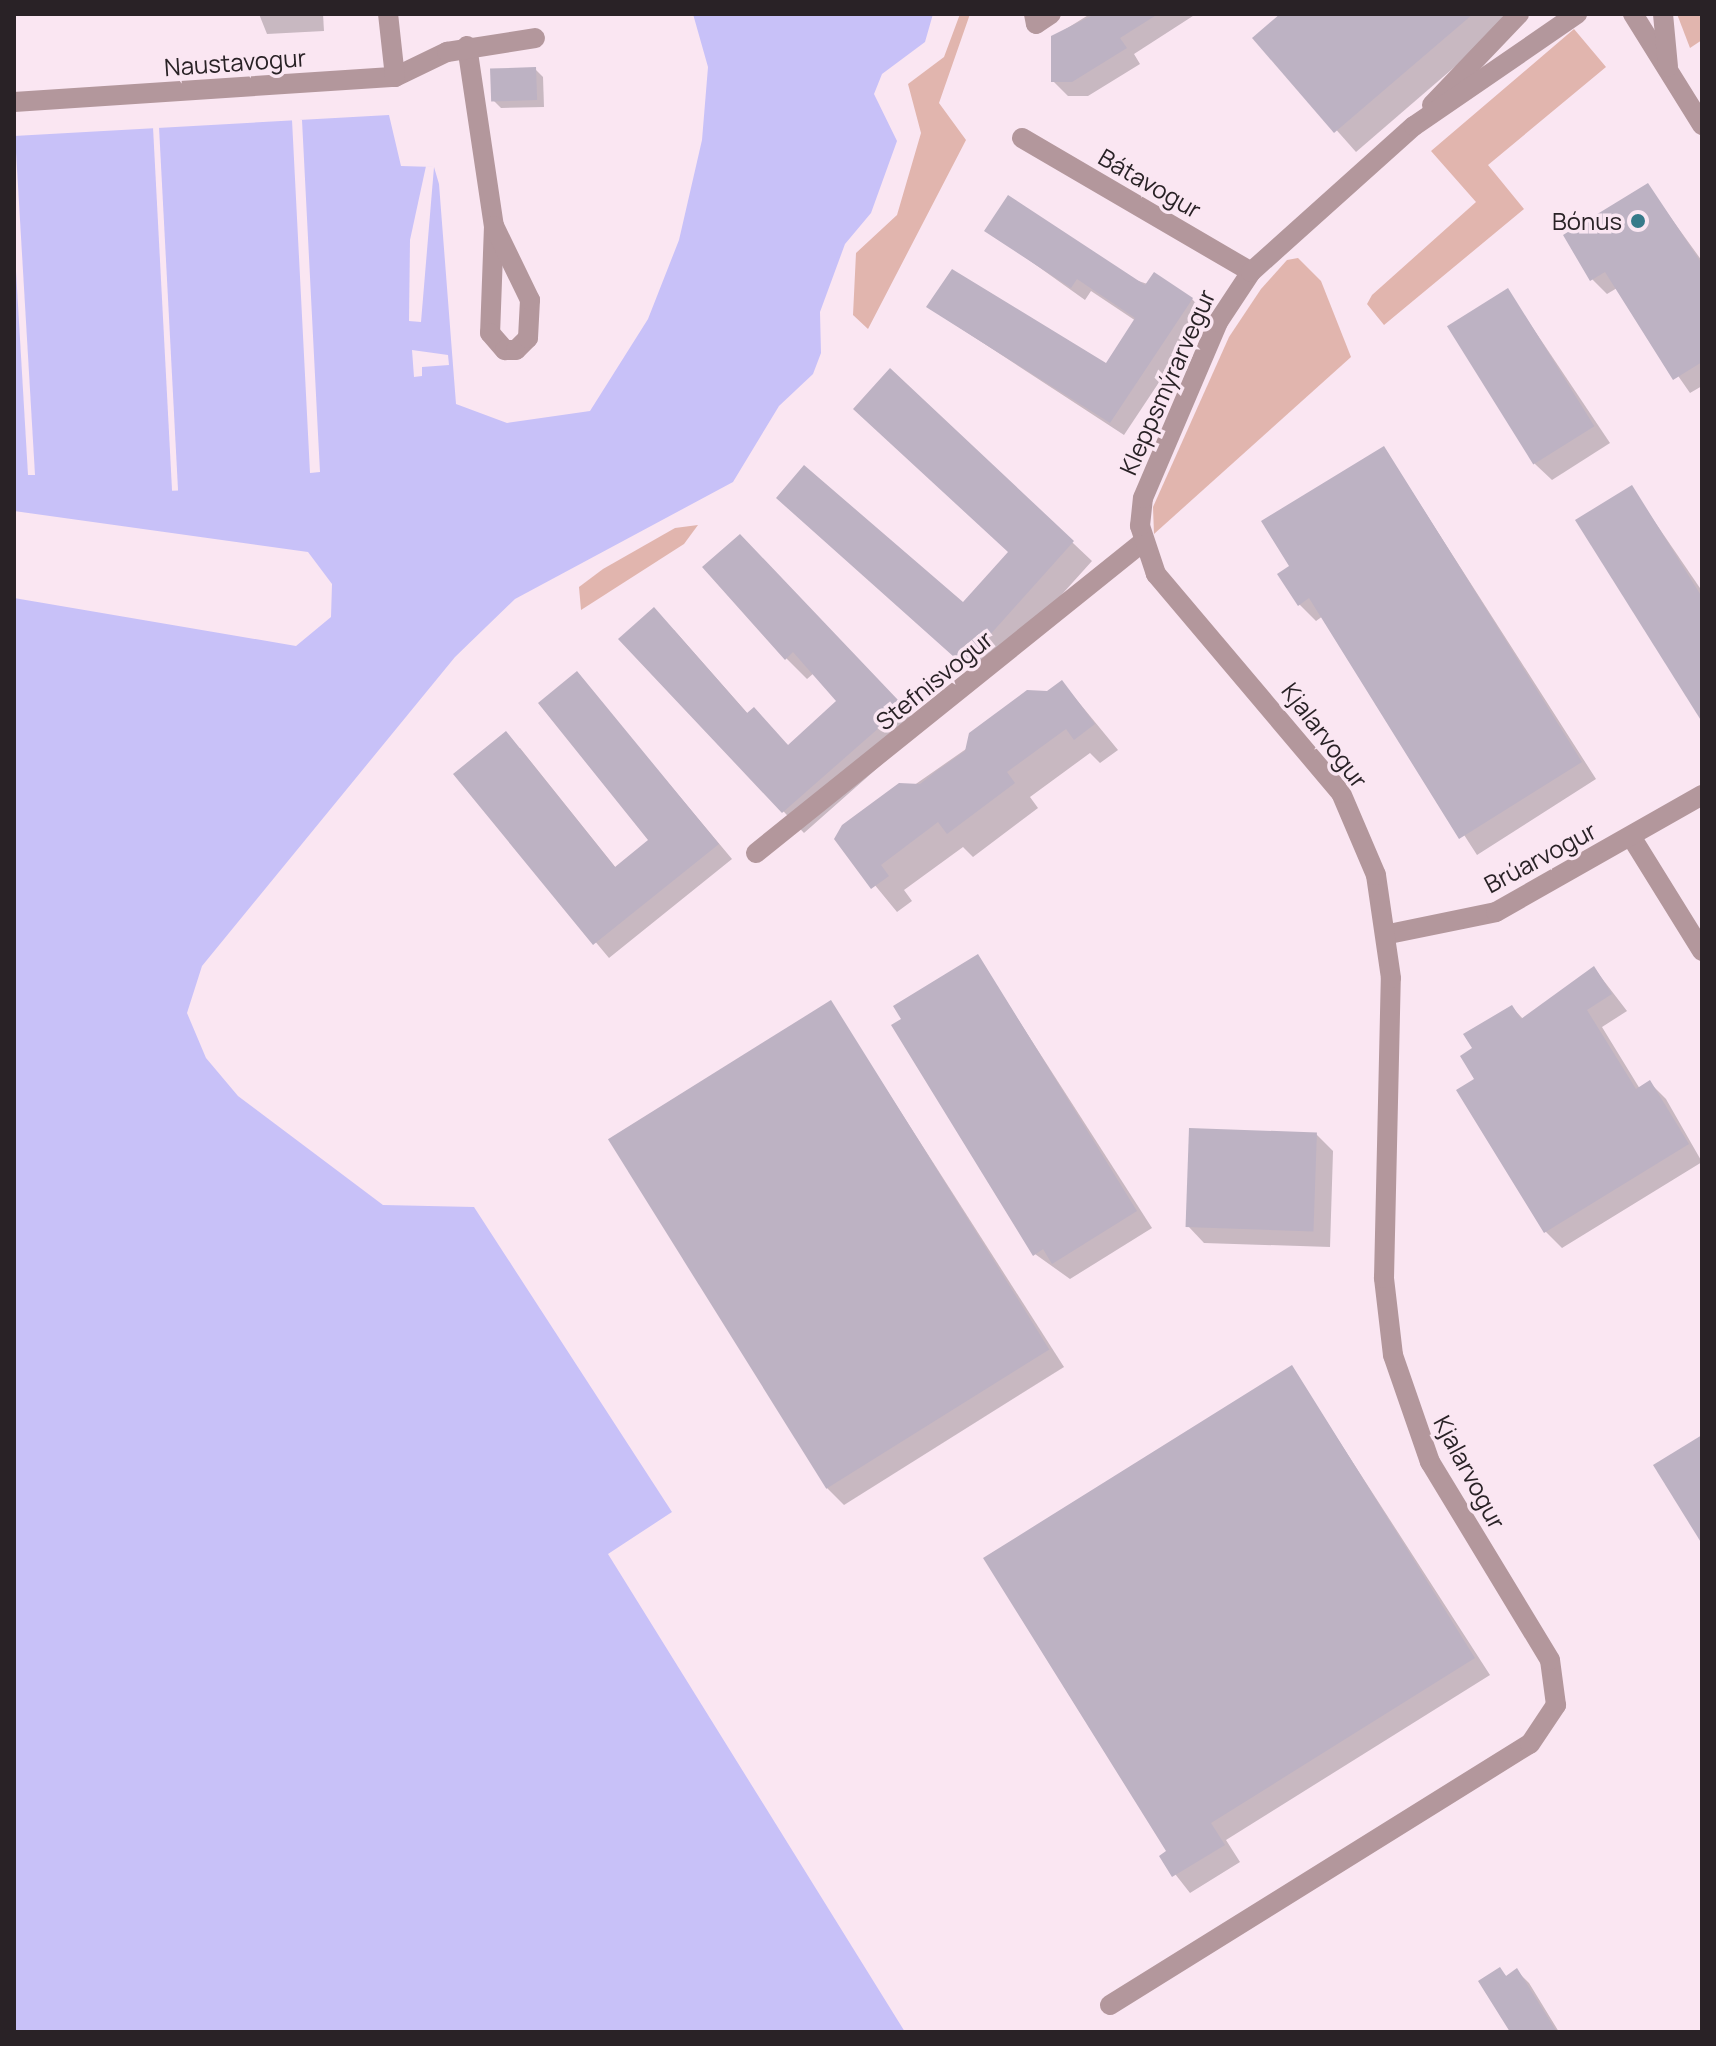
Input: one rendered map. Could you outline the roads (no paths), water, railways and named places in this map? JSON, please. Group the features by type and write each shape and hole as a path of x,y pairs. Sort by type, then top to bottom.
{"street":[{"path":"388,14 395,77"},
{"name":"Kleppsmýrarvegur","path":"1141,544 1143,498 1218,322 1251,272 1414,126 1519,14"},
{"name":"Kleppsmýrarvegur","path":"1414,126 1577,14"},
{"path":"1633,14 1702,125"},
{"path":"1663,14 1668,71"},
{"name":"Naustavogur","path":"14,102 395,77 467,46 535,38"},
{"path":"467,46 494,226 490,333 505,350 516,350 528,338 530,300 494,226"},
{"name":"Bátavogur","path":"1022,138 1251,272"},
{"name":"Stefnisvogur","path":"756,853 1141,544"},
{"name":"Kjalarvogur","path":"1110,2005 1530,1744 1556,1705 1550,1660 1430,1462 1393,1355 1384,1278 1389,934 1376,875 1341,793 1156,574 1141,544"},
{"name":"Brúarvogur","path":"1389,934 1496,912 1632,838 1702,795"},
{"path":"1632,838 1702,951"}],"place":[{"name":"Bónus","path":"1638,221"}]}
